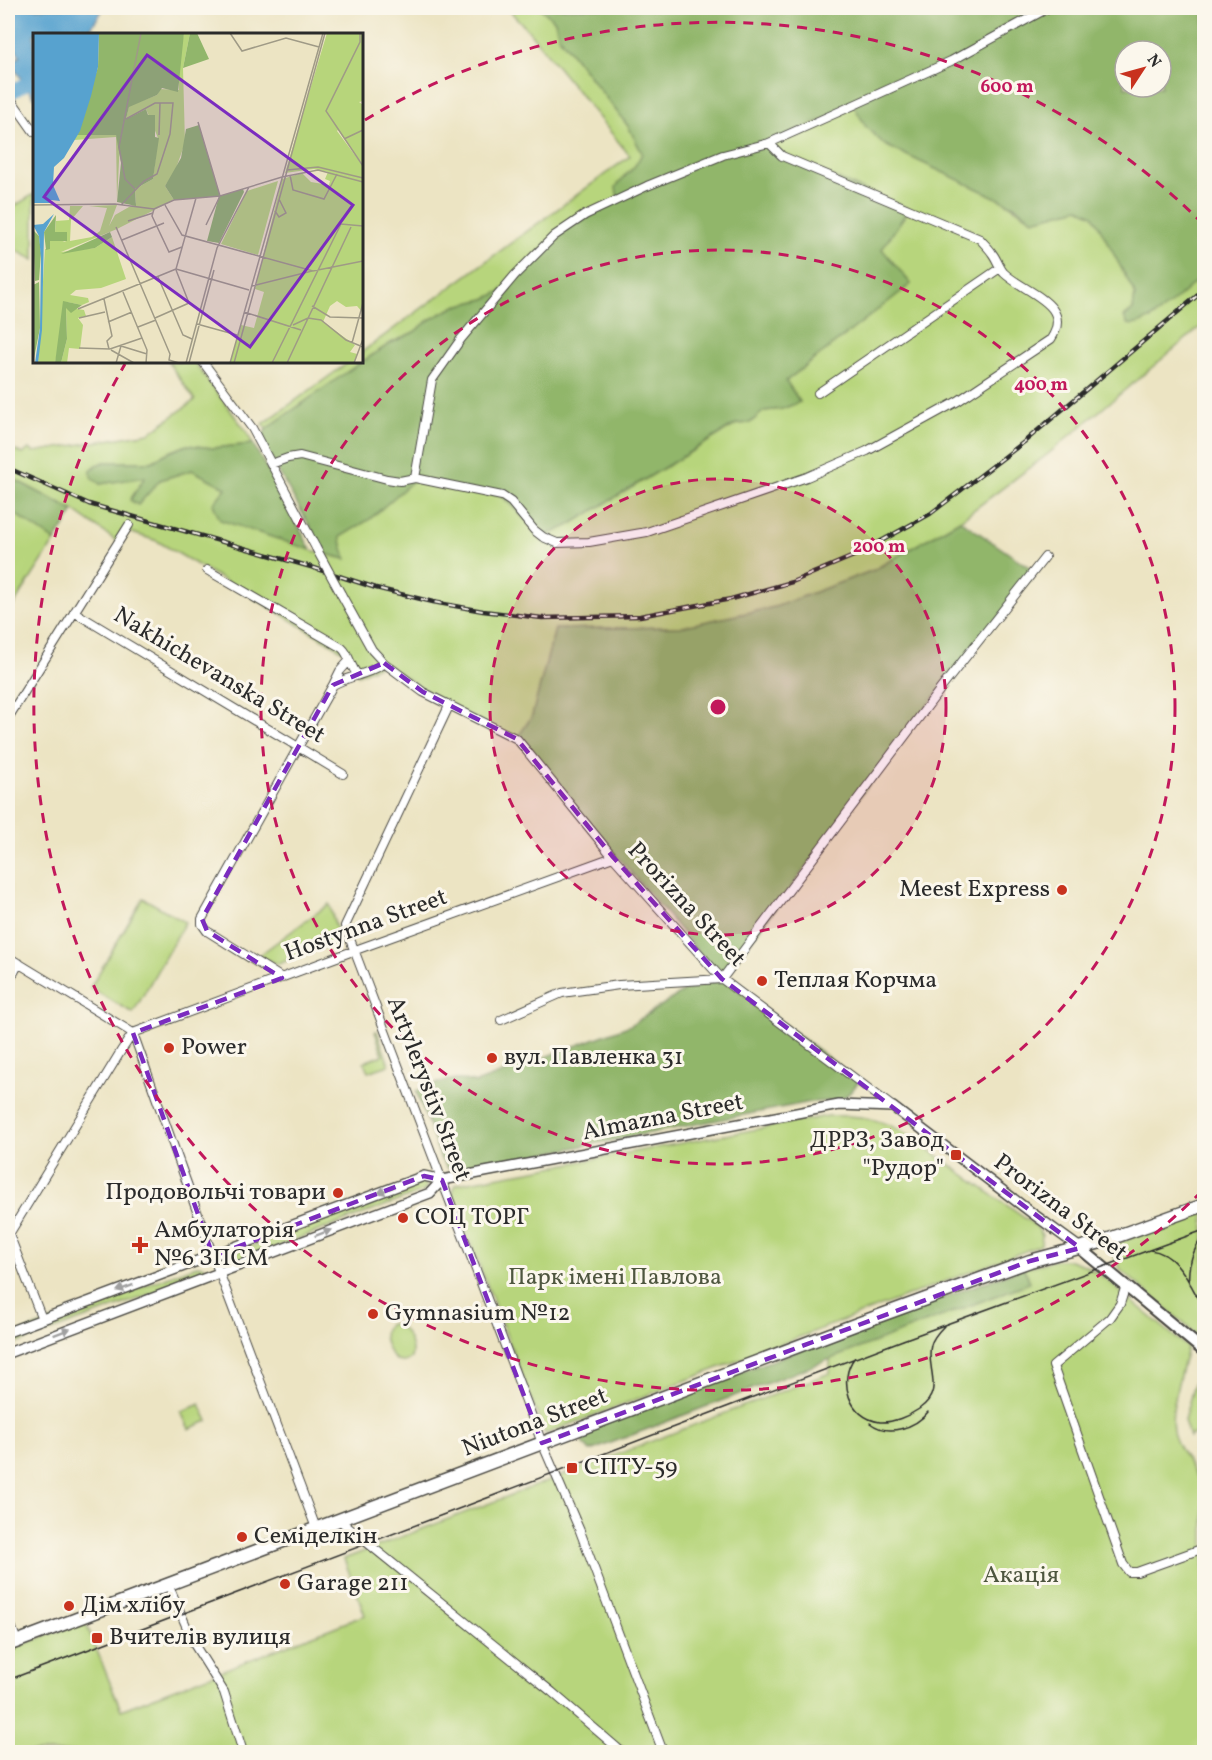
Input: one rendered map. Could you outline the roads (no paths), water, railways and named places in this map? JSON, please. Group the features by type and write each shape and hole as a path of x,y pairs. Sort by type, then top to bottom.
{"main road":[{"name":"Niutona Street","path":"12,1643 1030,1261 1080,1248 1204,1205"},
{"name":"Prorizna Street","path":"1080,1248 1204,1351"}],"street":[{"path":"415,478 432,380 461,339 515,275 554,236 585,215 662,180 723,155 769,143 951,60 1048,8"},
{"path":"8,95 33,130"},
{"path":"271,464 300,456 387,479 400,481 415,478 502,496 511,502 534,530 543,537 557,543 589,542 647,532 807,477 867,451 958,401 1051,339 1057,330 1058,315 1000,268 992,252 980,239 782,156 769,143"},
{"path":"818,393 1000,268"},
{"name":"Prorizna Street","path":"204,363 252,428 372,650 384,663 423,692 517,739 613,857 722,979 1080,1248"},
{"path":"8,718 129,525"},
{"path":"501,1020 562,993 619,985 722,979 942,687 1045,557"},
{"path":"207,570 342,648 347,653 352,669 358,675"},
{"name":"Nakhichevanska Street","path":"74,612 343,774"},
{"path":"282,978 207,931 202,924 202,919 340,671 349,661"},
{"path":"333,685 358,675 367,674 384,663"},
{"name":"Artylerystiv Street","path":"449,706 345,926 542,1443 580,1531 663,1752"},
{"name":"Hostynna Street","path":"133,1033 613,857"},
{"path":"8,957 133,1033 219,1273 316,1528"},
{"path":"8,983 19,963"},
{"path":"42,1319 8,1235 133,1033"},
{"name":"Almazna Street","path":"8,1332 424,1176 442,1179 812,1109 849,1105 893,1107"},
{"name":"Almazna Street","path":"8,1353 430,1192 442,1179"},
{"path":"1126,1285 1120,1304 1110,1318 1053,1366 1123,1564 1129,1572 1137,1572 1204,1548"},
{"path":"339,1520 552,1692 622,1752"},
{"path":"168,1584 194,1644 224,1692 243,1752"},
{"path":"8,1618 12,1643"}],"water":[{"path":"8,8 104,8 88,33 33,33 33,96 14,68 8,73 8,65 20,56 13,46 8,50"}],"waterway":[{"path":"8,94 25,84"}],"tram line":[{"path":"8,1680 903,1340 1204,1230"},
{"path":"1189,1283 1192,1257 1204,1234"},
{"path":"1150,1250 1160,1252 1176,1264 1189,1281 1204,1309"},
{"path":"855,1357 847,1376 849,1397 854,1406 869,1419 880,1422 900,1418 919,1409 931,1395 933,1387 930,1362 931,1345 944,1326"},
{"path":"870,1423 885,1429 901,1429 923,1418 928,1412"}],"railway":[{"path":"8,468 89,504 311,567 376,588 433,602 542,618 640,616 731,599 792,582 856,555 930,514 1024,442 1204,290"}],"place":[{"name":"Meest Express","path":"1062,890"},
{"name":"Теплая Корчма","path":"762,981"},
{"name":"Power","path":"169,1048"},
{"name":"вул. Павленка 31","path":"492,1058"},
{"name":"ДРРЗ, Завод \"Рудор\"","path":"956,1155"},
{"name":"Продовольчі товари","path":"338,1193"},
{"name":"СОЦ ТОРГ","path":"403,1218"},
{"name":"Амбулаторія №6 ЗПСМ","path":"140,1245"},
{"name":"Gymnasium №12","path":"373,1314"},
{"name":"СПТУ-59","path":"572,1468"},
{"name":"Семіделкін","path":"242,1537"},
{"name":"Garage 211","path":"285,1584"},
{"name":"Дім хлібу","path":"69,1606"},
{"name":"Вчителів вулиця","path":"97,1638"}],"park label":[{"name":"Парк імені Павлова","path":"615,1278"},
{"name":"Акація","path":"1021,1576"}]}
